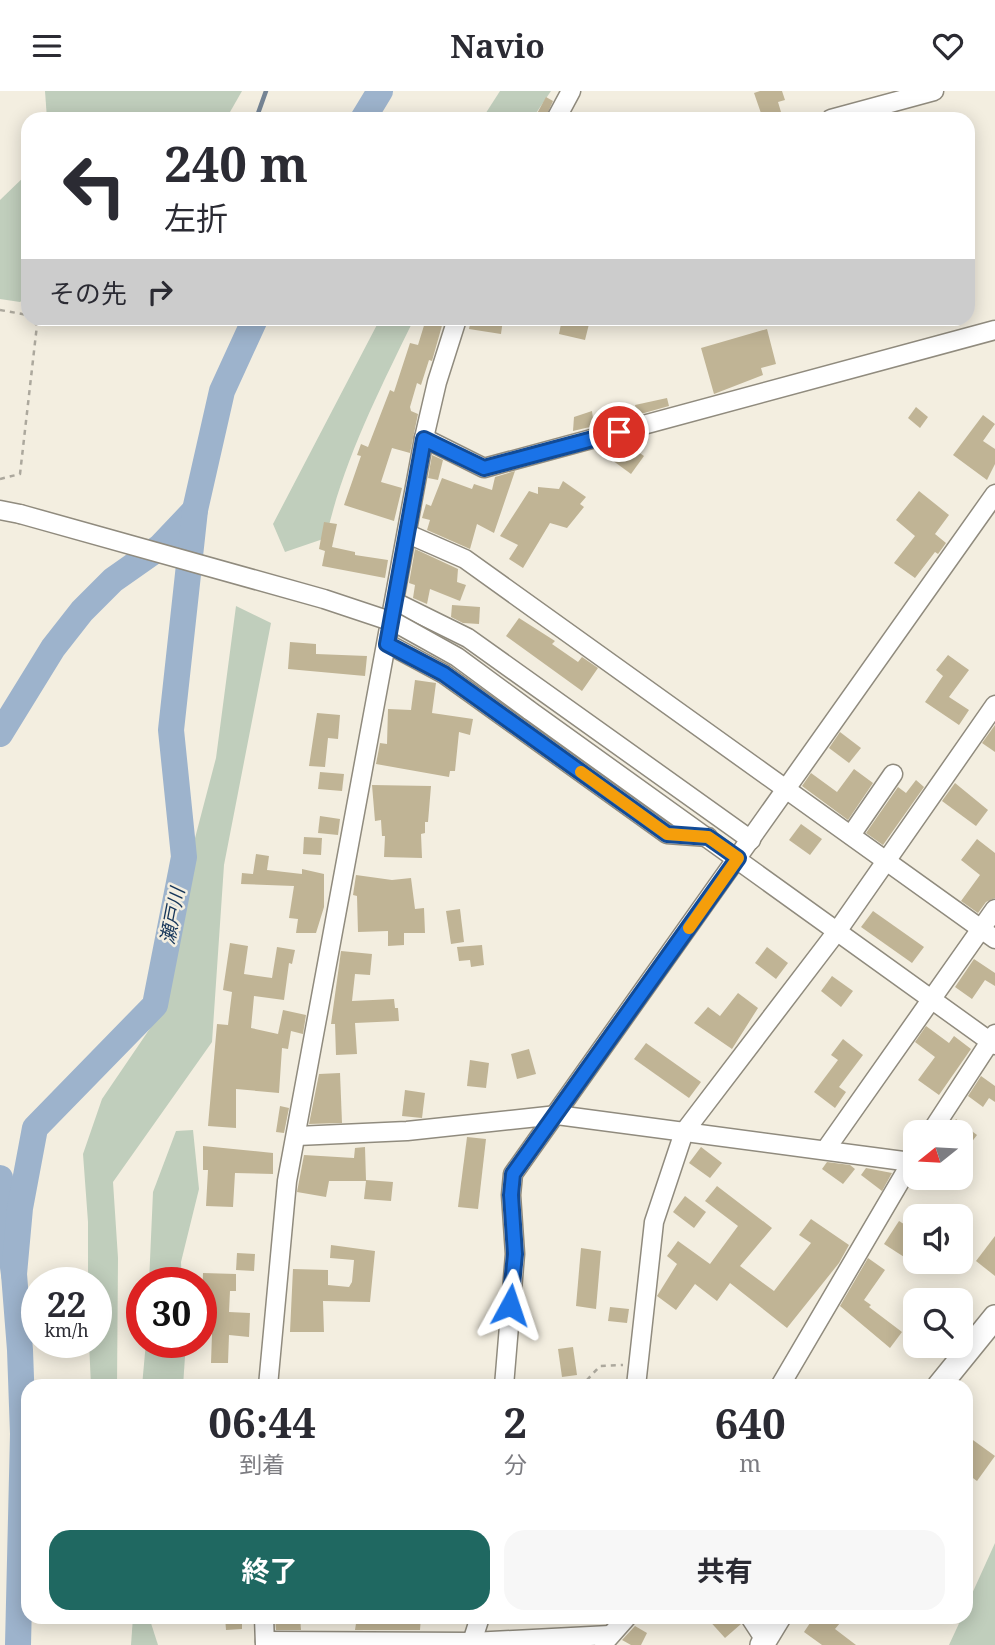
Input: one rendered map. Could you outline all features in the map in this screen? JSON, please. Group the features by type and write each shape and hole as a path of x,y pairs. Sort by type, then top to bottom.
{"main road":[{"path":"945,1379 995,1317"},
{"path":"763,1643 775,1624"}],"street":[{"path":"560,112 571,91"},
{"path":"857,112 934,91"},
{"path":"269,1379 288,1181 424,439 437,381 455,326"},
{"path":"424,439 484,468 995,330"},
{"path":"505,1379 515,1254 511,1195 513,1174 995,494"},
{"path":"0,510 314,596 396,623 457,657 993,1040 939,1120"},
{"path":"408,534 466,559 988,933"},
{"path":"395,602 468,638 751,840"},
{"path":"387,644 444,674 667,834 708,837"},
{"path":"636,1379 654,1222 684,1132 838,930 995,705"},
{"path":"851,835 893,774"},
{"path":"826,1149 933,998 988,933 995,909"},
{"path":"297,1136 407,1131 557,1115 903,1158"},
{"path":"784,1379 903,1176"},
{"path":"264,1624 265,1643 471,1644 606,1640 621,1624"},
{"path":"471,1644 478,1624"},
{"path":"754,1624 763,1643"}],"path":[{"path":"0,310 21,315"},
{"path":"0,479 20,474 37,326"},
{"path":"588,1379 600,1366 637,1364"}],"green space":[{"path":"45,91 242,91 230,112 46,112"},
{"path":"500,91 551,91 537,112 486,112"},
{"path":"21,180 20,302 0,299 0,200"},
{"path":"376,326 411,326 352,453 326,538 285,552 273,524"},
{"path":"236,606 271,623 224,865 212,1042 113,1182 118,1258 117,1379 91,1379 90,1358 112,1358 112,1267 88,1267 83,1154 102,1099 168,1002 189,861 216,758"},
{"path":"193,1130 199,1189 181,1267 150,1267 153,1192 176,1131"},
{"path":"145,1358 185,1358 183,1379 143,1379"},
{"path":"995,1543 995,1645 949,1645 959,1624 973,1624 973,1592"},
{"path":"132,1624 151,1624 158,1645 131,1645"}],"building":[{"path":"782,91 785,100 778,102 781,112 761,112 754,93"},
{"path":"546,97 553,101 548,112 538,112"},
{"path":"424,326 442,326 432,361 429,360 421,385 417,383 410,407 411,411 418,414 410,453 392,448 381,482 402,488 394,521 344,505 361,456 357,455 361,444 368,447 390,390 394,392 410,343 418,345"},
{"path":"470,326 502,326 501,334 469,329"},
{"path":"561,326 588,326 585,340 559,334"},
{"path":"767,329 776,364 761,368 763,375 714,394 701,348"},
{"path":"667,398 669,406 637,415 635,405"},
{"path":"916,407 928,417 920,428 908,418"},
{"path":"592,411 594,426 573,431 574,417"},
{"path":"983,415 995,424 983,441 995,449 995,464 987,480 953,455"},
{"path":"624,442 644,456 631,474 612,460"},
{"path":"432,455 443,460 438,480 428,478"},
{"path":"515,471 494,533 477,524 470,549 427,530 430,520 422,518 426,504 431,506 442,478 472,489 474,484 492,490 495,477"},
{"path":"563,481 586,497 580,504 584,507 567,528 550,523 523,568 509,559 518,545 500,536 529,491 538,494 538,487 559,489"},
{"path":"919,491 949,515 935,534 946,543 938,554 935,552 915,578 894,563 915,536 896,520"},
{"path":"324,522 337,524 332,547 355,552 355,555 388,560 385,578 322,566 325,551 319,549"},
{"path":"415,549 458,569 457,582 466,585 460,601 430,589 427,604 413,598 415,585 409,583"},
{"path":"452,605 480,607 479,624 463,623 451,617"},
{"path":"519,618 555,641 552,644 578,662 582,657 598,668 582,691 506,636"},
{"path":"290,642 316,644 316,654 367,656 365,676 288,669"},
{"path":"948,655 969,670 949,697 969,710 959,725 925,702 943,676 936,670"},
{"path":"415,680 436,683 432,713 473,719 470,735 459,732 455,771 450,771 449,777 376,764 380,743 387,744 388,709 411,710"},
{"path":"317,713 340,715 338,739 328,738 325,767 309,766"},
{"path":"995,725 995,752 982,743"},
{"path":"840,732 861,748 849,763 829,748"},
{"path":"854,769 873,783 848,820 802,786 811,773 837,792"},
{"path":"320,772 344,774 342,791 318,789"},
{"path":"916,780 924,787 883,845 866,833 898,787 906,793"},
{"path":"955,783 988,810 976,826 942,801"},
{"path":"372,785 431,786 428,822 425,822 425,833 421,834 422,858 384,857 385,836 382,836 381,820 375,821"},
{"path":"320,816 340,819 338,835 318,833"},
{"path":"801,824 822,839 810,855 789,840"},
{"path":"304,837 322,838 321,855 303,854"},
{"path":"977,839 995,853 995,898 986,902 978,913 961,901 980,875 961,860"},
{"path":"256,854 269,856 267,870 302,874 302,869 324,874 324,907 316,933 296,933 298,919 289,918 294,886 241,884 242,873 253,874"},
{"path":"356,875 392,880 411,878 415,909 424,908 425,933 404,933 404,945 388,946 388,931 358,932 357,896 353,895"},
{"path":"460,909 464,942 451,944 446,911"},
{"path":"873,911 924,947 912,963 861,927"},
{"path":"230,943 248,946 244,974 272,978 277,947 295,950 292,964 289,963 284,1000 254,996 251,1028 278,1034 283,1010 306,1015 303,1034 291,1031 288,1049 282,1048 279,1093 236,1089 236,1128 208,1126 217,1024 228,1025 232,992 223,990"},
{"path":"482,945 484,965 471,967 470,960 459,961 457,947"},
{"path":"767,947 788,963 776,979 755,963"},
{"path":"341,951 372,954 370,975 355,974 352,1001 394,999 395,1008 398,1008 399,1021 355,1023 357,1054 336,1055 335,1024 331,1024"},
{"path":"974,959 995,973 995,986 985,980 972,999 955,987"},
{"path":"832,976 853,991 841,1007 821,991"},
{"path":"738,993 758,1008 732,1049 694,1023 708,1007 720,1016"},
{"path":"926,1026 949,1043 954,1036 971,1049 939,1095 918,1080 935,1057 915,1042"},
{"path":"843,1039 863,1055 839,1087 846,1092 835,1108 814,1092 838,1060 831,1055"},
{"path":"646,1043 701,1082 689,1098 634,1059"},
{"path":"529,1049 536,1074 517,1079 511,1054"},
{"path":"470,1060 489,1063 486,1088 467,1086"},
{"path":"340,1073 342,1123 309,1124 319,1074"},
{"path":"981,1076 995,1086 995,1102 989,1098 983,1107 968,1096"},
{"path":"405,1090 425,1093 422,1118 402,1116"},
{"path":"280,1106 289,1108 284,1133 276,1132"},
{"path":"467,1137 486,1139 478,1209 458,1207"},
{"path":"203,1146 273,1153 273,1174 235,1173 233,1207 206,1206 208,1170 203,1170"},
{"path":"365,1147 366,1180 393,1182 391,1201 364,1199 366,1181 329,1181 326,1197 297,1192 304,1155 354,1158 355,1148"},
{"path":"701,1147 722,1163 710,1178 689,1163"},
{"path":"827,1162 850,1165 855,1169 843,1184 822,1169"},
{"path":"866,1168 892,1173 882,1191 861,1175"},
{"path":"717,1186 772,1228 740,1266 774,1291 811,1243 799,1235 811,1219 849,1245 839,1263 787,1328 730,1283 717,1301 695,1284 676,1310 657,1296 677,1264 667,1256 678,1241 710,1264 738,1226 705,1201"},
{"path":"685,1196 706,1212 694,1228 673,1212"},
{"path":"899,1221 903,1224 903,1256 884,1244"},
{"path":"995,1236 995,1276 976,1261"},
{"path":"331,1245 375,1251 370,1302 323,1301 324,1332 290,1332 293,1269 328,1270 328,1285 349,1287 352,1282 354,1260 330,1258"},
{"path":"581,1248 601,1251 596,1309 576,1306"},
{"path":"237,1253 255,1254 254,1271 236,1270"},
{"path":"868,1258 885,1270 864,1300 871,1305 869,1307 902,1332 890,1348 840,1306"},
{"path":"217,1273 236,1274 236,1291 230,1291 229,1312 250,1313 249,1337 229,1335 228,1363 211,1363 211,1358 217,1358"},
{"path":"610,1307 629,1309 627,1323 608,1321"},
{"path":"573,1347 577,1375 562,1377 558,1349"},
{"path":"973,1440 995,1456 977,1481 973,1478"},
{"path":"226,1624 242,1624 242,1629 226,1630"},
{"path":"276,1624 301,1624 301,1630 276,1630"},
{"path":"356,1624 420,1624 420,1630 355,1630"},
{"path":"712,1624 741,1624 725,1638"},
{"path":"809,1624 839,1624 835,1629 856,1645 822,1645 804,1632"},
{"path":"635,1626 647,1633 641,1645 631,1645 622,1640"}],"waterway":[{"path":"258,112 266,91"},
{"name":"瀬戸川","path":"367,112 380,91"},
{"name":"瀬戸川","path":"14,1274 20,1208 35,1128 155,1005 184,857 171,730 195,510 222,391 252,326"},
{"name":"瀬戸川","path":"0,734 53,648 82,611 113,580 160,547 195,510"},
{"name":"瀬戸川","path":"0,1178 14,1274 21,1379"},
{"name":"瀬戸川","path":"18,1645 21,1518"}],"slow traffic":[{"path":"581,772 667,834 708,837 738,858 689,928"}],"route":[{"path":"510,1305 515,1254 511,1195 513,1174 738,858 708,837 667,834 444,674 387,644 424,439 484,468 619,432"}]}
